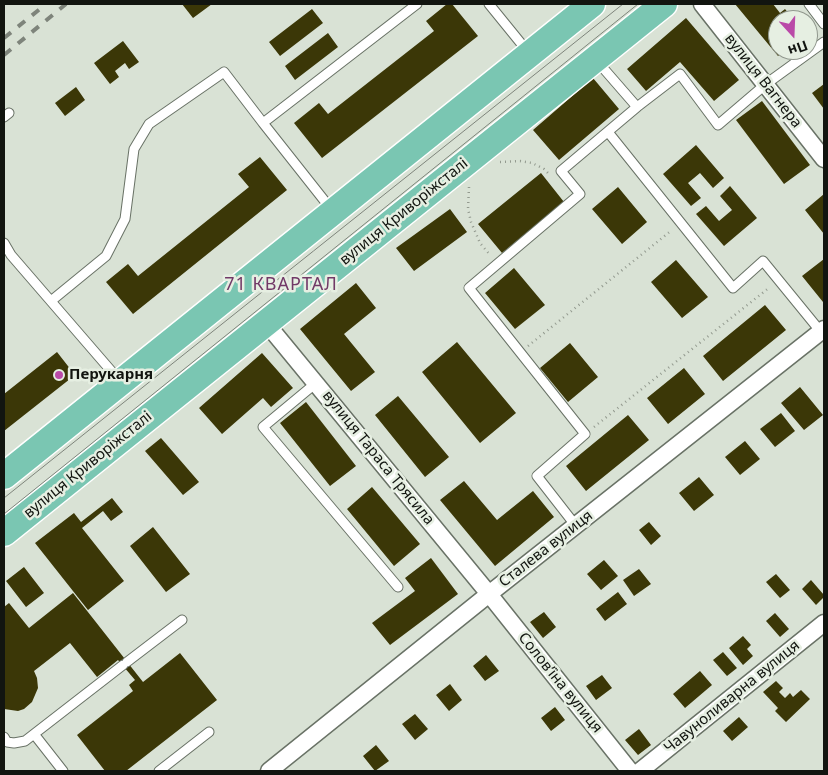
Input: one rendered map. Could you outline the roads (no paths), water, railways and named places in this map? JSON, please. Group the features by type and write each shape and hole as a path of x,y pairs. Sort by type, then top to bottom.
{"main road":[{"path":"4,476 592,4"},
{"name":"вулиця Криворіжсталі","path":"4,533 664,4"}],"street":[{"name":"вулиця Вагнера","path":"702,4 824,159"},
{"name":"вулиця Тараса Трясила","path":"266,322 489,594"},
{"name":"Сталева вулиця","path":"269,771 822,330"},
{"name":"Соловʼїна вулиця","path":"489,594 630,771"},
{"name":"Чавуноливарна вулиця","path":"640,771 824,624"}],"lane":[{"path":"263,123 417,4"},
{"path":"489,4 530,54"},
{"path":"809,4 824,24"},
{"path":"576,526 536,476 585,434 469,288 580,194 561,171 637,107 680,74 718,125 766,84 824,42"},
{"path":"596,59 637,107"},
{"path":"51,301 106,256 125,219 134,150 149,124 224,72 333,212"},
{"path":"608,132 733,288 763,261 822,330"},
{"path":"4,243 12,255 120,382"},
{"path":"316,383 263,427 398,587"},
{"path":"4,737 7,742 25,741 182,620"},
{"path":"159,771 209,732"},
{"path":"34,734 63,771"}],"tram line":[{"path":"4,498 623,4"},
{"path":"4,514 638,4"}],"railway":[{"path":"4,38 46,4"},
{"path":"4,55 66,4"}],"place":[{"name":"Перукарня","path":"59,375"}],"district":[{"name":"71 КВАРТАЛ","path":"281,285"}]}
